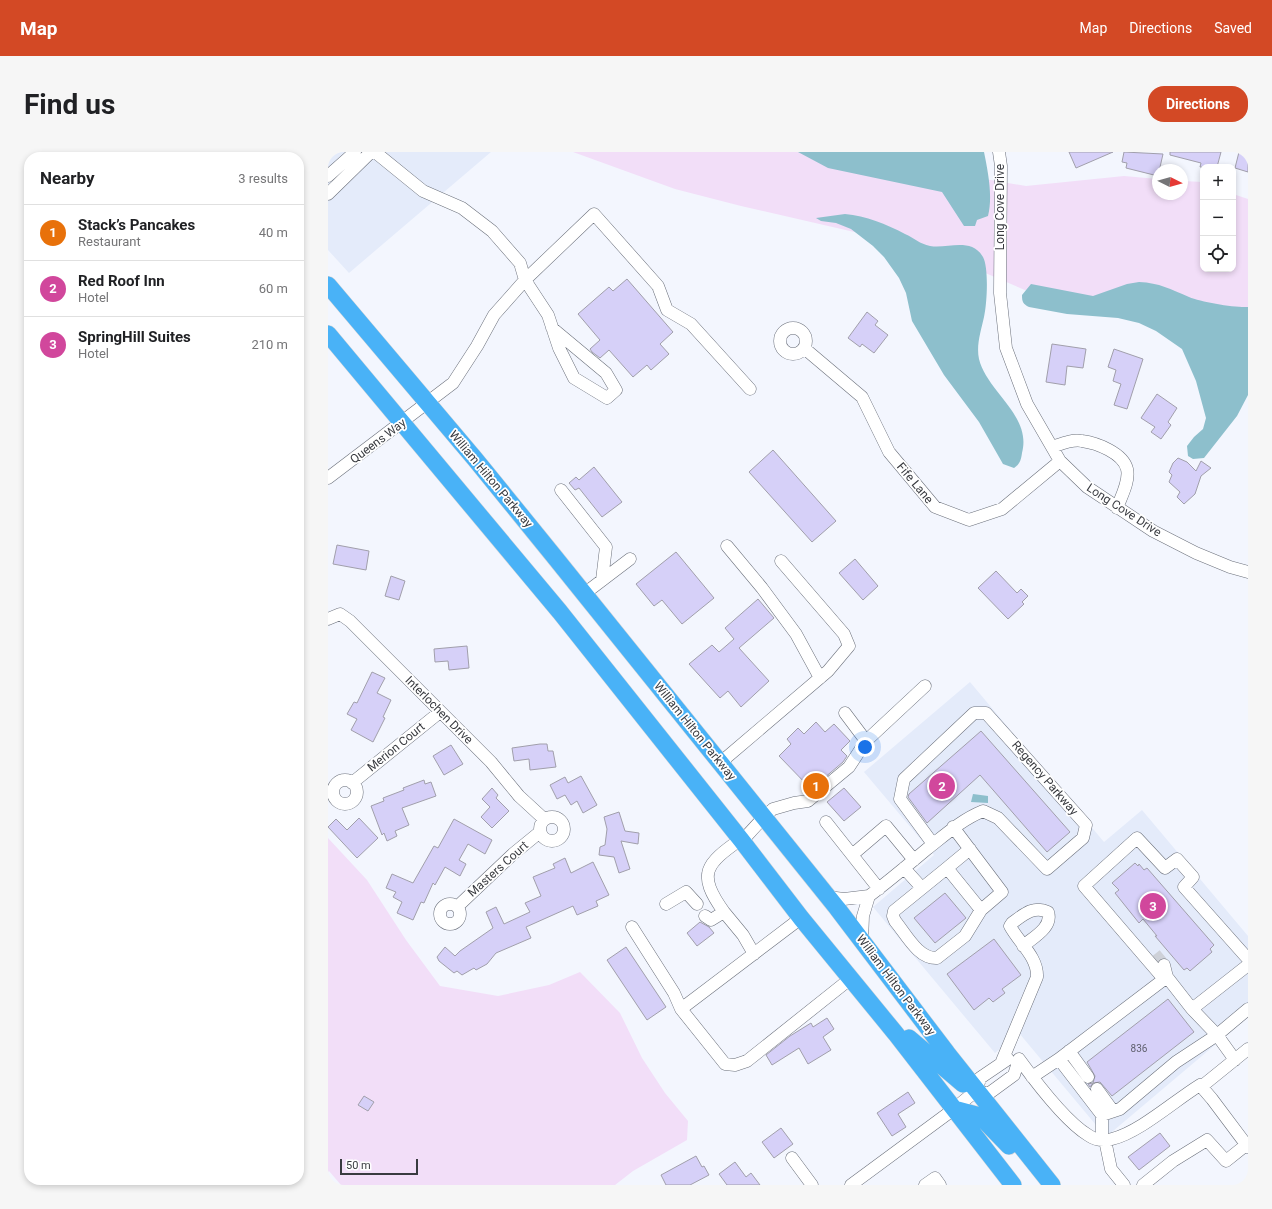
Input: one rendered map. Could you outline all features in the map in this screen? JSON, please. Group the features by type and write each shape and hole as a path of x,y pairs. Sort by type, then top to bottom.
{"highway":[{"name":"William Hilton Parkway","path":"328,285 475,459 764,816 862,941 946,1053 1052,1185"},
{"path":"328,334 560,612 801,918 954,1109 1012,1185"},
{"path":"874,1008 960,1083 977,1090"},
{"path":"954,1109 980,1116 1047,1185"}],"street":[{"path":"328,176 355,152"},
{"path":"328,194 371,152"},
{"path":"375,152 423,191 462,208 492,231 520,263 525,280 548,315 552,328 559,348 574,378 606,398 616,390 606,374 552,328"},
{"name":"Long Cove Drive","path":"999,152 1001,166 1000,293 1006,348 1027,404 1060,461 1087,487 1153,531 1196,553 1230,567 1248,572"},
{"name":"Queens Way","path":"328,478 402,423 438,393 454,383 494,316 525,280 594,214 658,286 667,310 691,324 750,389"},
{"name":"Fife Lane","path":"804,348 862,397 889,452 935,507 969,520 1002,508 1060,461"},
{"path":"1052,447 1081,441 1111,451 1122,461 1127,470 1127,478 1117,508"},
{"path":"561,490 606,547 602,580"},
{"path":"727,546 762,588 796,634 820,678"},
{"path":"584,594 630,559"},
{"path":"722,765 727,757 820,678 849,646 844,634 781,561"},
{"name":"Interlochen Drive","path":"328,619 340,614 350,621 491,762 519,796 544,819"},
{"path":"754,954 743,934 711,894 707,870 712,862 741,840 764,816 773,809 808,801 849,767 866,741 925,686"},
{"name":"Merion Court","path":"352,783 440,712"},
{"path":"845,713 866,741"},
{"name":"Regency Parkway","path":"874,892 914,860 933,844 953,827 968,817 982,811 998,818 1047,869 1084,838 1086,825 986,713 974,713 904,779 900,799 933,844"},
{"path":"553,817 561,821 564,830 559,839 550,841 542,836 540,827 544,819 553,817"},
{"path":"826,822 852,855 874,892"},
{"path":"852,855 886,826 914,860"},
{"path":"953,827 970,849 1002,892 981,910 965,936 957,943 937,958 926,957 917,949 893,916 894,912 970,849"},
{"name":"Masters Court","path":"457,907 513,854 540,832"},
{"path":"1234,1060 1217,1035 1192,1009 1165,974 1140,951 1084,886 1136,838 1165,868 1177,859 1193,877 1184,887 1248,959"},
{"path":"904,868 922,888"},
{"path":"947,868 981,910"},
{"path":"666,904 686,892 697,904 697,898 700,894 707,892 711,894"},
{"path":"828,897 844,899 874,892"},
{"path":"862,941 863,916 874,892"},
{"path":"704,916 711,920 724,912"},
{"path":"681,1009 801,918"},
{"path":"632,927 674,993 681,1009 725,1064 735,1065 747,1061 850,979"},
{"path":"1002,1061 1037,977 1035,964 1023,946"},
{"path":"1140,951 1149,951 1155,954"},
{"path":"1192,1009 1248,965"},
{"path":"1032,1077 1059,1059 1165,974"},
{"path":"1108,1113 1120,1109 1176,1062 1217,1035 1248,1009"},
{"path":"1019,1059 1032,1077 1077,1126 1088,1136 1103,1140 1119,1136 1131,1130 1200,1085 1202,1087 1248,1049"},
{"path":"1069,1051 1088,1077"},
{"path":"850,1185 954,1109 977,1090 980,1078 1002,1061 1006,1059 1019,1059"},
{"path":"977,1090 988,1094 997,1088 1014,1075 1019,1059"},
{"path":"1059,1059 1108,1113"},
{"path":"1143,1185 1173,1161 1207,1140 1226,1160 1247,1146 1202,1087"},
{"path":"1096,1089 1108,1113 1103,1140 1111,1169 1124,1185"},
{"path":"792,1158 812,1185"},
{"path":"925,1185 935,1178 940,1185"}],"shaded area":[{"path":"328,152 491,152 349,273 328,250"},
{"path":"573,152 868,152 915,167 1026,186 1124,176 1152,178 1152,200 1188,200 1188,181 1200,182 1200,272 1236,272 1236,195 1248,199 1248,345 1046,299 969,266 889,240 741,206 675,189"},
{"path":"970,682 1104,842 1142,810 1248,936 1248,1017 1106,1137 1019,1033 995,1053 873,907 934,855 864,772"},
{"path":"328,838 367,880 406,940 440,986 498,996 549,985 580,972 620,1013 642,1058 665,1093 688,1121 687,1140 633,1171 615,1185 341,1185 329,1171 328,1172"}],"water":[{"path":"798,152 984,152 990,192 988,216 977,220 975,226 964,226 942,192 828,168"},
{"path":"845,214 883,224 926,245 937,247 959,245 972,247 983,257 987,277 987,295 978,343 978,354 990,382 1015,415 1021,427 1023,439 1022,455 1021,460 1014,468 1003,464 979,422 944,375 912,321 906,293 899,278 884,257 873,246 851,229 836,223 821,221 816,218"},
{"path":"1139,282 1159,285 1202,301 1227,306 1248,307 1248,395 1237,416 1204,458 1193,459 1188,456 1187,446 1203,429 1206,418 1196,381 1182,349 1156,331 1139,323 1118,318 1067,314 1029,307 1024,304 1022,299 1022,295 1031,284 1093,296 1127,284"},
{"path":"973,794 988,796 988,803 971,802"}],"building":[{"path":"1069,152 1113,152 1076,168"},
{"path":"1124,152 1163,154 1161,164 1152,164 1152,174 1126,168 1127,163 1122,162"},
{"path":"1170,152 1221,152 1218,164 1201,164 1170,155"},
{"path":"1239,152 1248,152 1248,172 1236,168"},
{"path":"627,279 673,332 660,344 669,354 651,370 647,365 633,377 609,350 600,358 592,352 590,349 600,340 578,314 609,287 613,291"},
{"path":"867,312 878,321 875,325 888,335 874,353 862,344 860,347 848,338"},
{"path":"1052,344 1086,349 1083,368 1067,366 1065,385 1046,382"},
{"path":"1114,349 1143,359 1127,409 1114,405 1121,384 1113,381 1116,370 1108,367"},
{"path":"1157,394 1177,408 1168,422 1171,425 1161,439 1151,432 1155,427 1141,418"},
{"path":"773,450 836,521 812,542 749,472"},
{"path":"1178,458 1187,462 1196,471 1201,461 1211,468 1201,476 1195,494 1184,504 1177,497 1180,492 1169,482 1172,475 1169,472 1173,463"},
{"path":"594,467 622,502 602,517 579,488 575,490 569,483 576,477 579,480"},
{"path":"337,545 369,551 366,570 333,564"},
{"path":"676,552 714,598 682,624 662,600 654,606 636,584"},
{"path":"855,559 878,586 863,600 839,573"},
{"path":"996,571 1017,593 1021,589 1028,596 1022,602 1024,604 1008,619 978,588"},
{"path":"391,576 405,581 399,600 385,596"},
{"path":"758,599 774,618 739,648 769,681 741,707 728,691 720,698 689,664 712,645 719,652 734,639 725,628"},
{"path":"467,646 469,668 449,670 448,661 435,662 434,649"},
{"path":"372,672 385,678 377,693 391,700 383,717 385,718 373,742 351,730 357,719 347,714 354,702 357,703"},
{"path":"816,722 825,732 834,724 850,741 841,750 847,756 843,762 811,789 779,756 791,744 787,739 798,728 804,734"},
{"path":"981,731 1070,832 1047,852 980,775 927,823 908,797 909,794"},
{"path":"547,744 548,751 553,751 556,767 530,770 529,759 514,761 512,748"},
{"path":"451,745 463,764 444,775 433,756"},
{"path":"581,776 597,805 583,813 577,801 571,805 565,795 557,799 550,785 565,777 568,783"},
{"path":"424,780 425,784 431,782 436,796 402,808 409,825 395,831 397,836 387,841 384,833 382,835 371,806 384,801 383,798 404,790 403,788"},
{"path":"492,788 498,795 496,798 509,811 492,828 481,817 490,807 482,799"},
{"path":"844,788 861,807 844,821 827,802"},
{"path":"619,812 625,831 639,833 638,844 621,841 630,869 619,873 614,857 599,855 600,847 605,845 607,829 604,817"},
{"path":"359,818 378,838 357,858 328,827 336,819 347,830"},
{"path":"454,819 492,840 485,854 468,844 459,860 466,864 460,876 445,867 435,885 433,883 424,903 421,902 413,920 397,913 402,902 393,897 396,892 386,888 392,874 413,883 434,846 438,848"},
{"path":"565,858 571,873 593,862 609,895 596,901 598,906 577,915 573,906 526,927 531,938 496,953 487,964 476,970 474,968 462,975 457,971 454,973 439,961 437,957 445,947 455,956 493,928 486,912 496,907 504,924 530,912 525,903 541,896 533,877 555,868 553,864"},
{"path":"1135,863 1138,866 1139,864 1144,870 1147,868 1214,945 1210,949 1212,952 1190,971 1187,968 1184,970 1155,936 1157,936 1143,919 1139,923 1115,893 1119,890 1112,883"},
{"path":"945,893 966,918 935,943 914,918"},
{"path":"700,922 709,927 714,933 697,946 687,933"},
{"path":"994,939 1021,975 1002,989 1005,993 993,1002 989,998 974,1010 947,974"},
{"path":"626,947 666,1007 647,1020 607,960"},
{"path":"1168,999 1194,1032 1112,1096 1100,1082 1093,1083 1095,1076 1087,1062"},
{"path":"827,1018 834,1029 823,1037 831,1050 808,1064 799,1048 772,1065 766,1055 790,1036 811,1023 813,1027"},
{"path":"908,1092 915,1103 898,1114 906,1127 892,1136 877,1113"},
{"path":"364,1096 374,1102 368,1111 358,1105"},
{"path":"781,1128 793,1144 774,1158 762,1142"},
{"path":"1160,1133 1170,1146 1139,1170 1128,1157"},
{"path":"696,1156 702,1167 704,1166 709,1175 690,1185 666,1185 661,1175"},
{"path":"735,1162 746,1177 751,1173 760,1185 727,1185 719,1174"}],"tunnel":[{"path":"1155,954 1164,965"}],"place":[{"name":"Stack’s Pancakes","path":"816,786"},
{"name":"Red Roof Inn","path":"942,786"},
{"name":"SpringHill Suites","path":"1153,906"}]}
